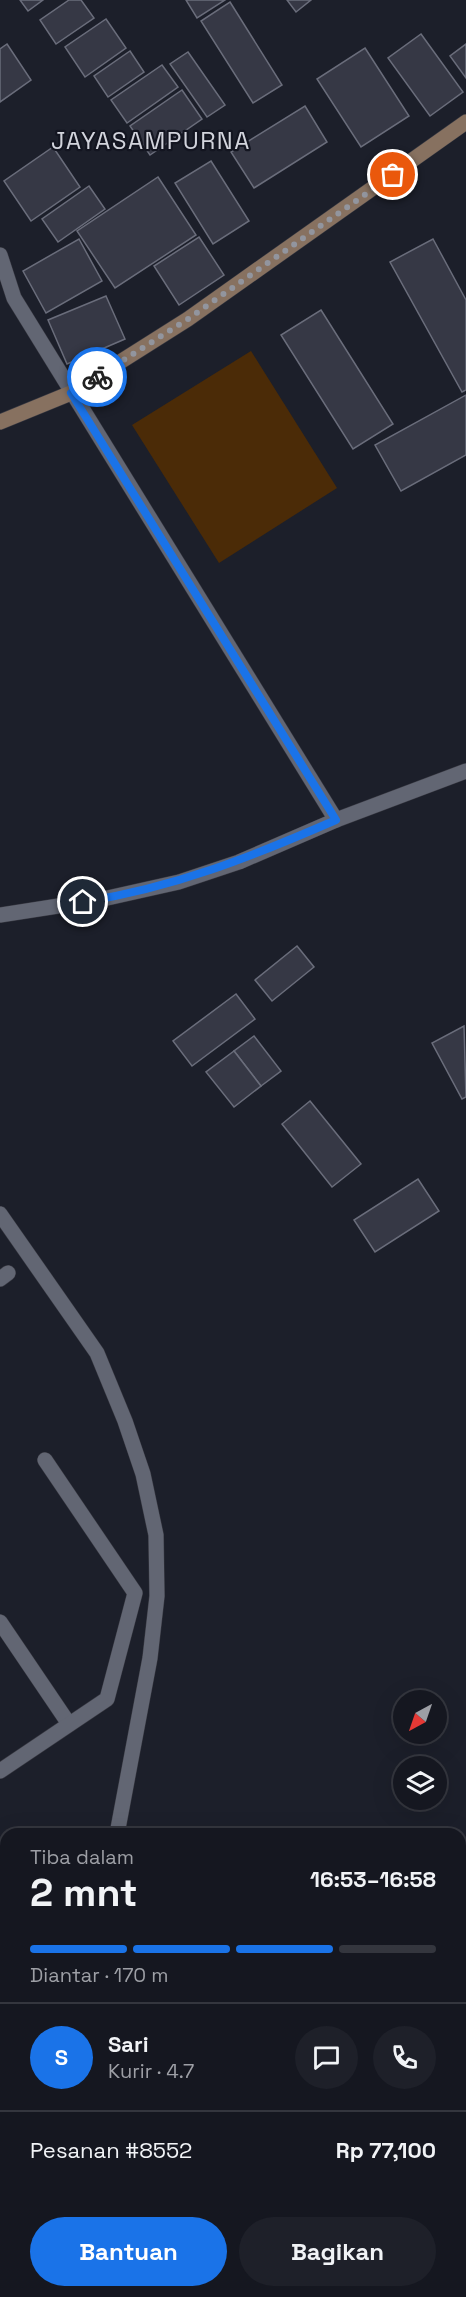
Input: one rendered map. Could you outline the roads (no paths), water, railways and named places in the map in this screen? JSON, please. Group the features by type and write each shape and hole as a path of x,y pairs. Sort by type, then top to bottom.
{"street":[{"path":"0,422 71,393 188,319 466,122"},
{"path":"0,255 14,298 336,820"},
{"path":"0,915 104,899 179,882 239,862 336,820 466,771"},
{"path":"0,1214 97,1353 139,1463 156,1535 157,1596 150,1658 118,1828"},
{"path":"0,1771 107,1699 135,1593 45,1460"},
{"path":"0,1622 69,1724"}],"district":[{"name":"JAYASAMPURNA","path":"151,140"}]}
